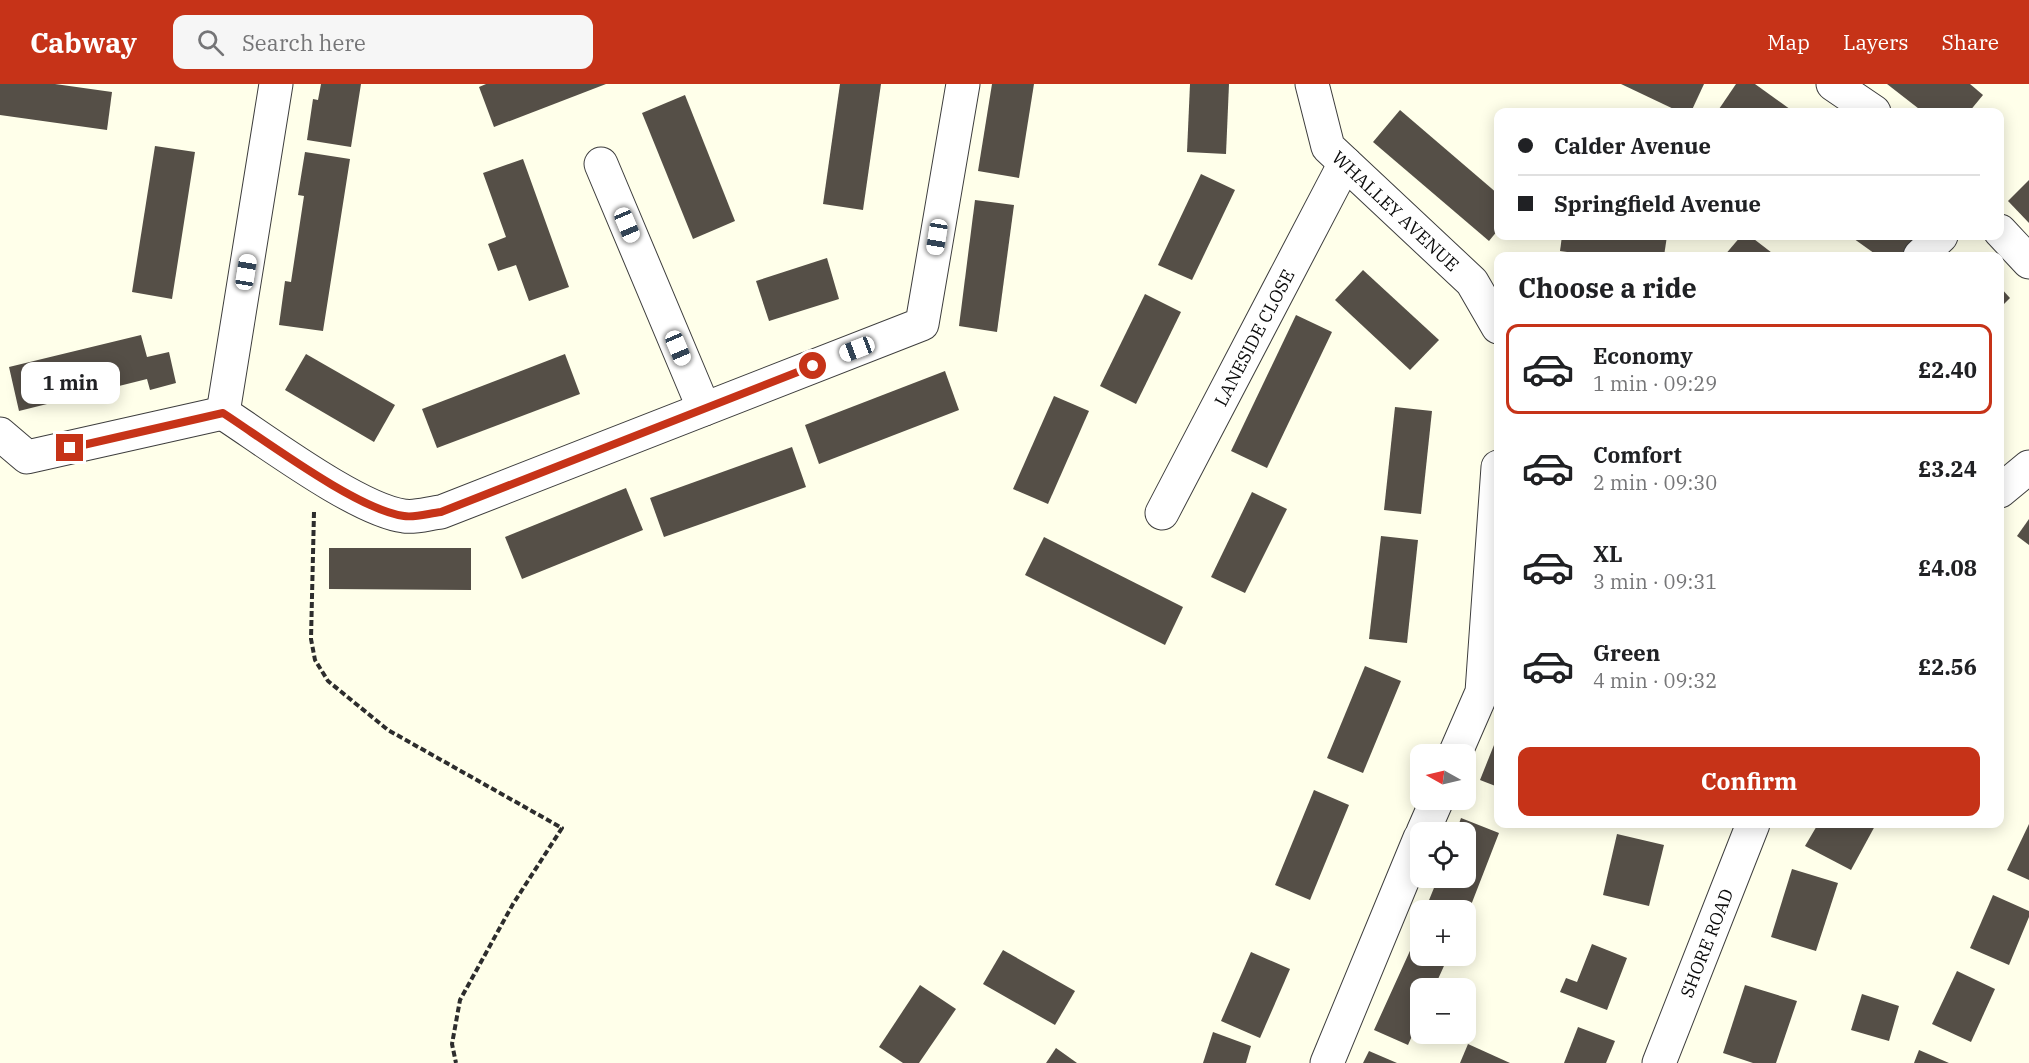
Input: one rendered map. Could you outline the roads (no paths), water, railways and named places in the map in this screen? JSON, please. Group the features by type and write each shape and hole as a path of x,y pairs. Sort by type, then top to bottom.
{"street":[{"path":"223,413 276,84"},
{"path":"0,434 27,458 223,413 324,478 379,509 405,517 441,512 922,324 963,84"},
{"name":"WHALLEY AVENUE","path":"1312,84 1328,147 1472,282 1494,320"},
{"path":"1833,84 1868,108"},
{"name":"LANESIDE CLOSE","path":"1162,513 1345,163"},
{"path":"601,164 704,409"},
{"path":"2004,235 2029,262"},
{"path":"1924,252 1937,240"},
{"path":"2004,488 2029,467"},
{"path":"1459,744 1482,692 1494,523"},
{"name":"SHORE ROAD","path":"1659,1063 1751,828"},
{"path":"1327,1063 1410,862"}]}
